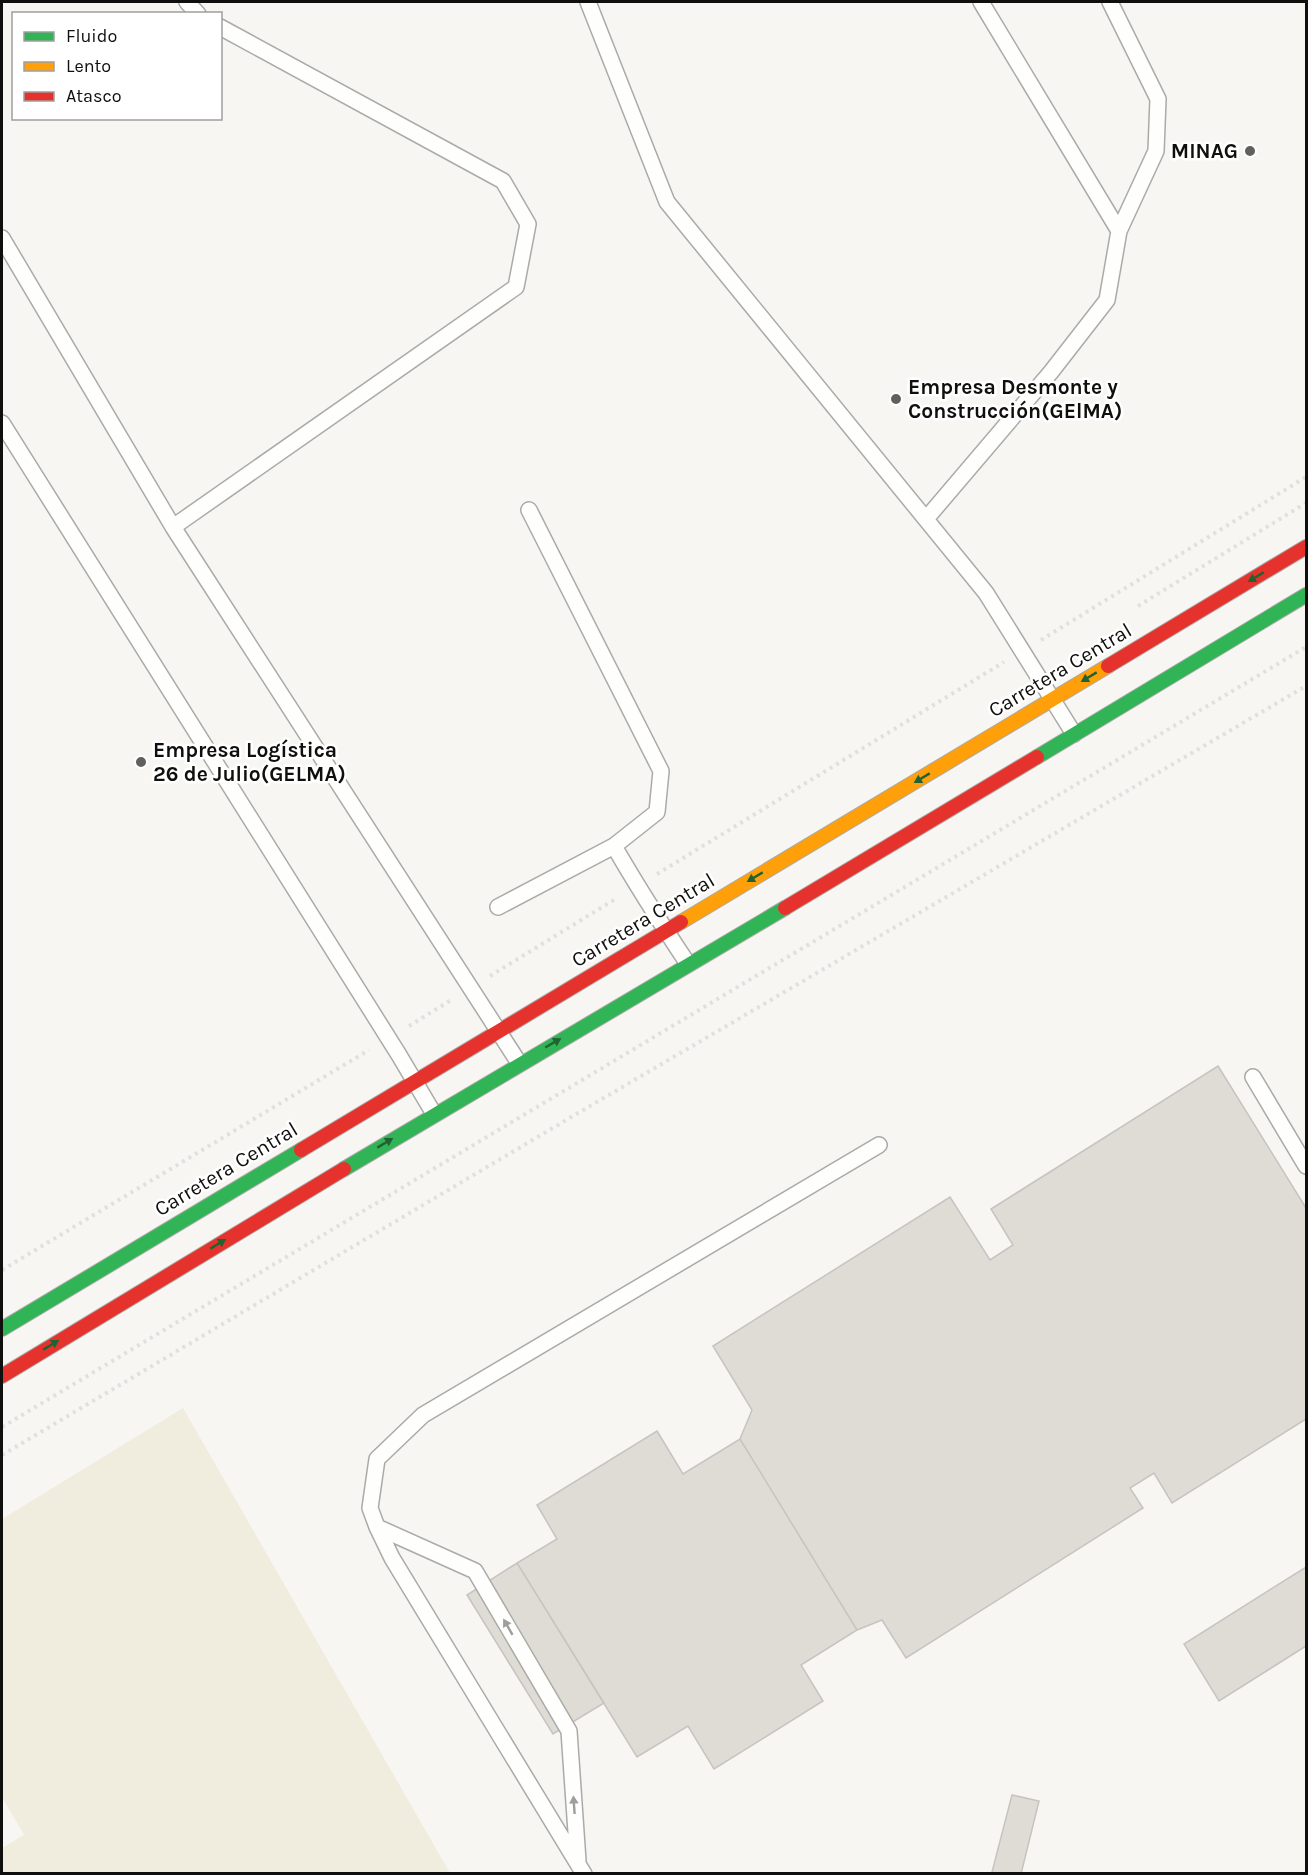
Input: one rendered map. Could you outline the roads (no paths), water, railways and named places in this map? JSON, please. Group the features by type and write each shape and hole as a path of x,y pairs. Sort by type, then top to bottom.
{"highway":[{"name":"Carretera Central","path":"2,1329 1306,547"},
{"path":"2,1376 519,1063 1306,595"}],"lane":[{"path":"588,2 667,202 986,593 1074,734"},
{"path":"981,2 1119,231"},
{"path":"926,519 1051,372 1107,300 1119,231 1156,151 1158,99 1110,2"},
{"path":"173,527 516,287 528,224 503,182 222,28"},
{"path":"2,238 173,527 519,1063"},
{"path":"2,423 415,1080 434,1114"},
{"path":"498,907 614,846 657,812 661,771 529,510"},
{"path":"614,846 688,964"},
{"path":"1253,1077 1306,1166"},
{"path":"581,1869 392,1558 370,1508 376,1459 423,1415 879,1145"},
{"path":"377,1527 475,1571 569,1731 581,1869"}],"place":[{"name":"MINAG","path":"1250,151"},
{"name":"Empresa Desmonte y Construcción(GElMA)","path":"896,399"},
{"name":"Empresa Logística 26 de Julio(GELMA)","path":"141,762"}]}
